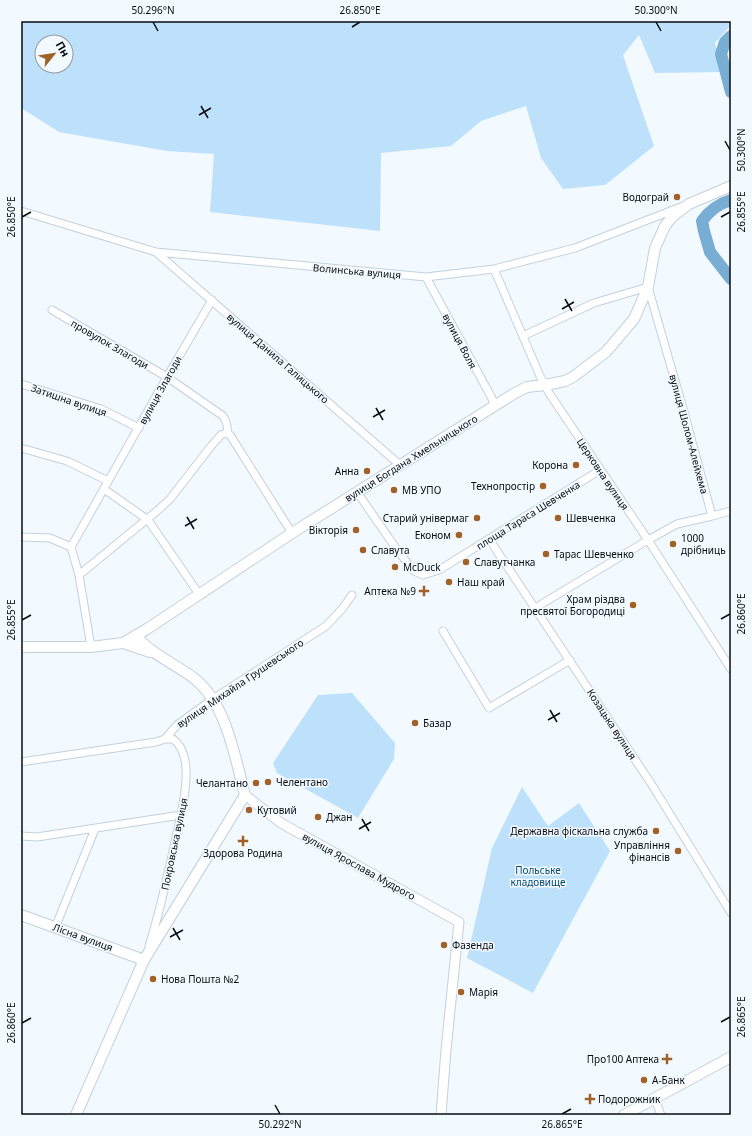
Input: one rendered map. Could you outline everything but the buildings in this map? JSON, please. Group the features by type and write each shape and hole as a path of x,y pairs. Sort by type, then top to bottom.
{"main road":[{"name":"вулиця Богдана Хмельницького","path":"21,647 90,647 123,643 495,404 521,389 555,384 573,377 606,352 634,319 648,287 655,248 661,233 672,217 689,204 731,186"},
{"path":"147,629 147,641 156,654"},
{"path":"136,635 142,643 156,654 197,681 213,699 224,722 245,795"},
{"path":"123,643 156,654"},
{"name":"Покровська вулиця","path":"76,1115 144,960 245,795"},
{"name":"Лісна вулиця","path":"21,916 144,960"},
{"path":"624,1115 731,1057"}],"street":[{"name":"Волинська вулиця","path":"21,211 156,252 426,277 494,269 575,248 689,204"},
{"name":"вулиця Данила Галицького","path":"156,252 400,465"},
{"name":"Церковна вулиця","path":"494,269 522,336 545,385 731,668"},
{"name":"вулиця Воля","path":"426,277 495,404"},
{"path":"522,336 594,303 648,287"},
{"name":"вулиця Шолом-Алейхема","path":"648,287 712,516"},
{"name":"вулиця Злагоди","path":"71,547 212,300"},
{"name":"провулок Злагоди","path":"52,310 167,377 223,416 228,426 227,433"},
{"name":"Затишна вулиця","path":"21,384 101,409 139,428"},
{"path":"79,575 148,520 170,499 212,445 221,435 227,433 230,435 292,533"},
{"path":"21,448 67,461 108,481"},
{"name":"площа Тараса Шевченка","path":"358,492 393,544 410,565 418,573 427,574 439,570 600,470"},
{"path":"104,489 148,520 199,594"},
{"path":"535,608 677,524 731,511"},
{"path":"21,537 50,538 71,547 79,575 90,647"},
{"name":"Козацька вулиця","path":"489,539 652,785 731,913"},
{"name":"вулиця Михайла Грушевського","path":"165,739 177,725 213,699 326,626 342,609 352,595"},
{"path":"443,631 489,708 570,660"},
{"path":"21,762 156,742 165,739"},
{"name":"Покровська вулиця","path":"144,960 156,924 181,815 185,787 186,761 179,744 174,739 165,739"},
{"name":"вулиця Ярослава Мудрого","path":"245,795 281,823 459,922 441,1115"},
{"path":"21,836 37,837 181,815"},
{"path":"55,928 95,829"},
{"path":"655,1099 661,1115"}],"green space":[{"path":"21,21 731,21 731,25 715,43 722,72 655,73 639,35 623,55 654,146 605,185 563,189 541,158 526,106 481,121 451,146 381,153 380,231 210,212 214,154 167,151 59,132 21,108"},
{"path":"352,693 395,743 394,759 358,818 277,773 273,763 318,695"},
{"name":"Польське кладовище","path":"522,787 548,826 579,803 610,851 533,993 467,958 492,848"}],"waterway":[{"path":"731,36 725,42 721,54 731,92"},
{"path":"731,200 722,203 715,208 702,221 710,252 731,279"}],"place":[{"name":"Водограй","path":"677,197"},
{"name":"Корона","path":"576,465"},
{"name":"Анна","path":"367,471"},
{"name":"Технопростір","path":"543,486"},
{"name":"МВ УПО","path":"394,490"},
{"name":"Старий універмаг","path":"477,518"},
{"name":"Шевченка","path":"558,518"},
{"name":"Вікторія","path":"356,530"},
{"name":"Економ","path":"459,535"},
{"name":"1000 дрібниць","path":"673,544"},
{"name":"Славута","path":"363,550"},
{"name":"Тарас Шевченко","path":"546,554"},
{"name":"Славутчанка","path":"466,562"},
{"name":"McDuck","path":"395,567"},
{"name":"Наш край","path":"449,582"},
{"name":"Аптека №9","path":"424,591"},
{"name":"Храм різдва пресвятої Богородиці","path":"633,605"},
{"name":"Базар","path":"415,723"},
{"name":"Челентано","path":"268,782"},
{"name":"Челантано","path":"256,783"},
{"name":"Кутовий","path":"249,810"},
{"name":"Джан","path":"318,817"},
{"name":"Державна фіскальна служба","path":"656,831"},
{"name":"Здорова Родина","path":"243,841"},
{"name":"Управління фінансів","path":"678,851"},
{"name":"Фазенда","path":"444,945"},
{"name":"Нова Пошта №2","path":"153,979"},
{"name":"Марія","path":"461,992"},
{"name":"Про100 Аптека","path":"667,1059"},
{"name":"А-Банк","path":"644,1080"},
{"name":"Подорожник","path":"590,1099"}]}
